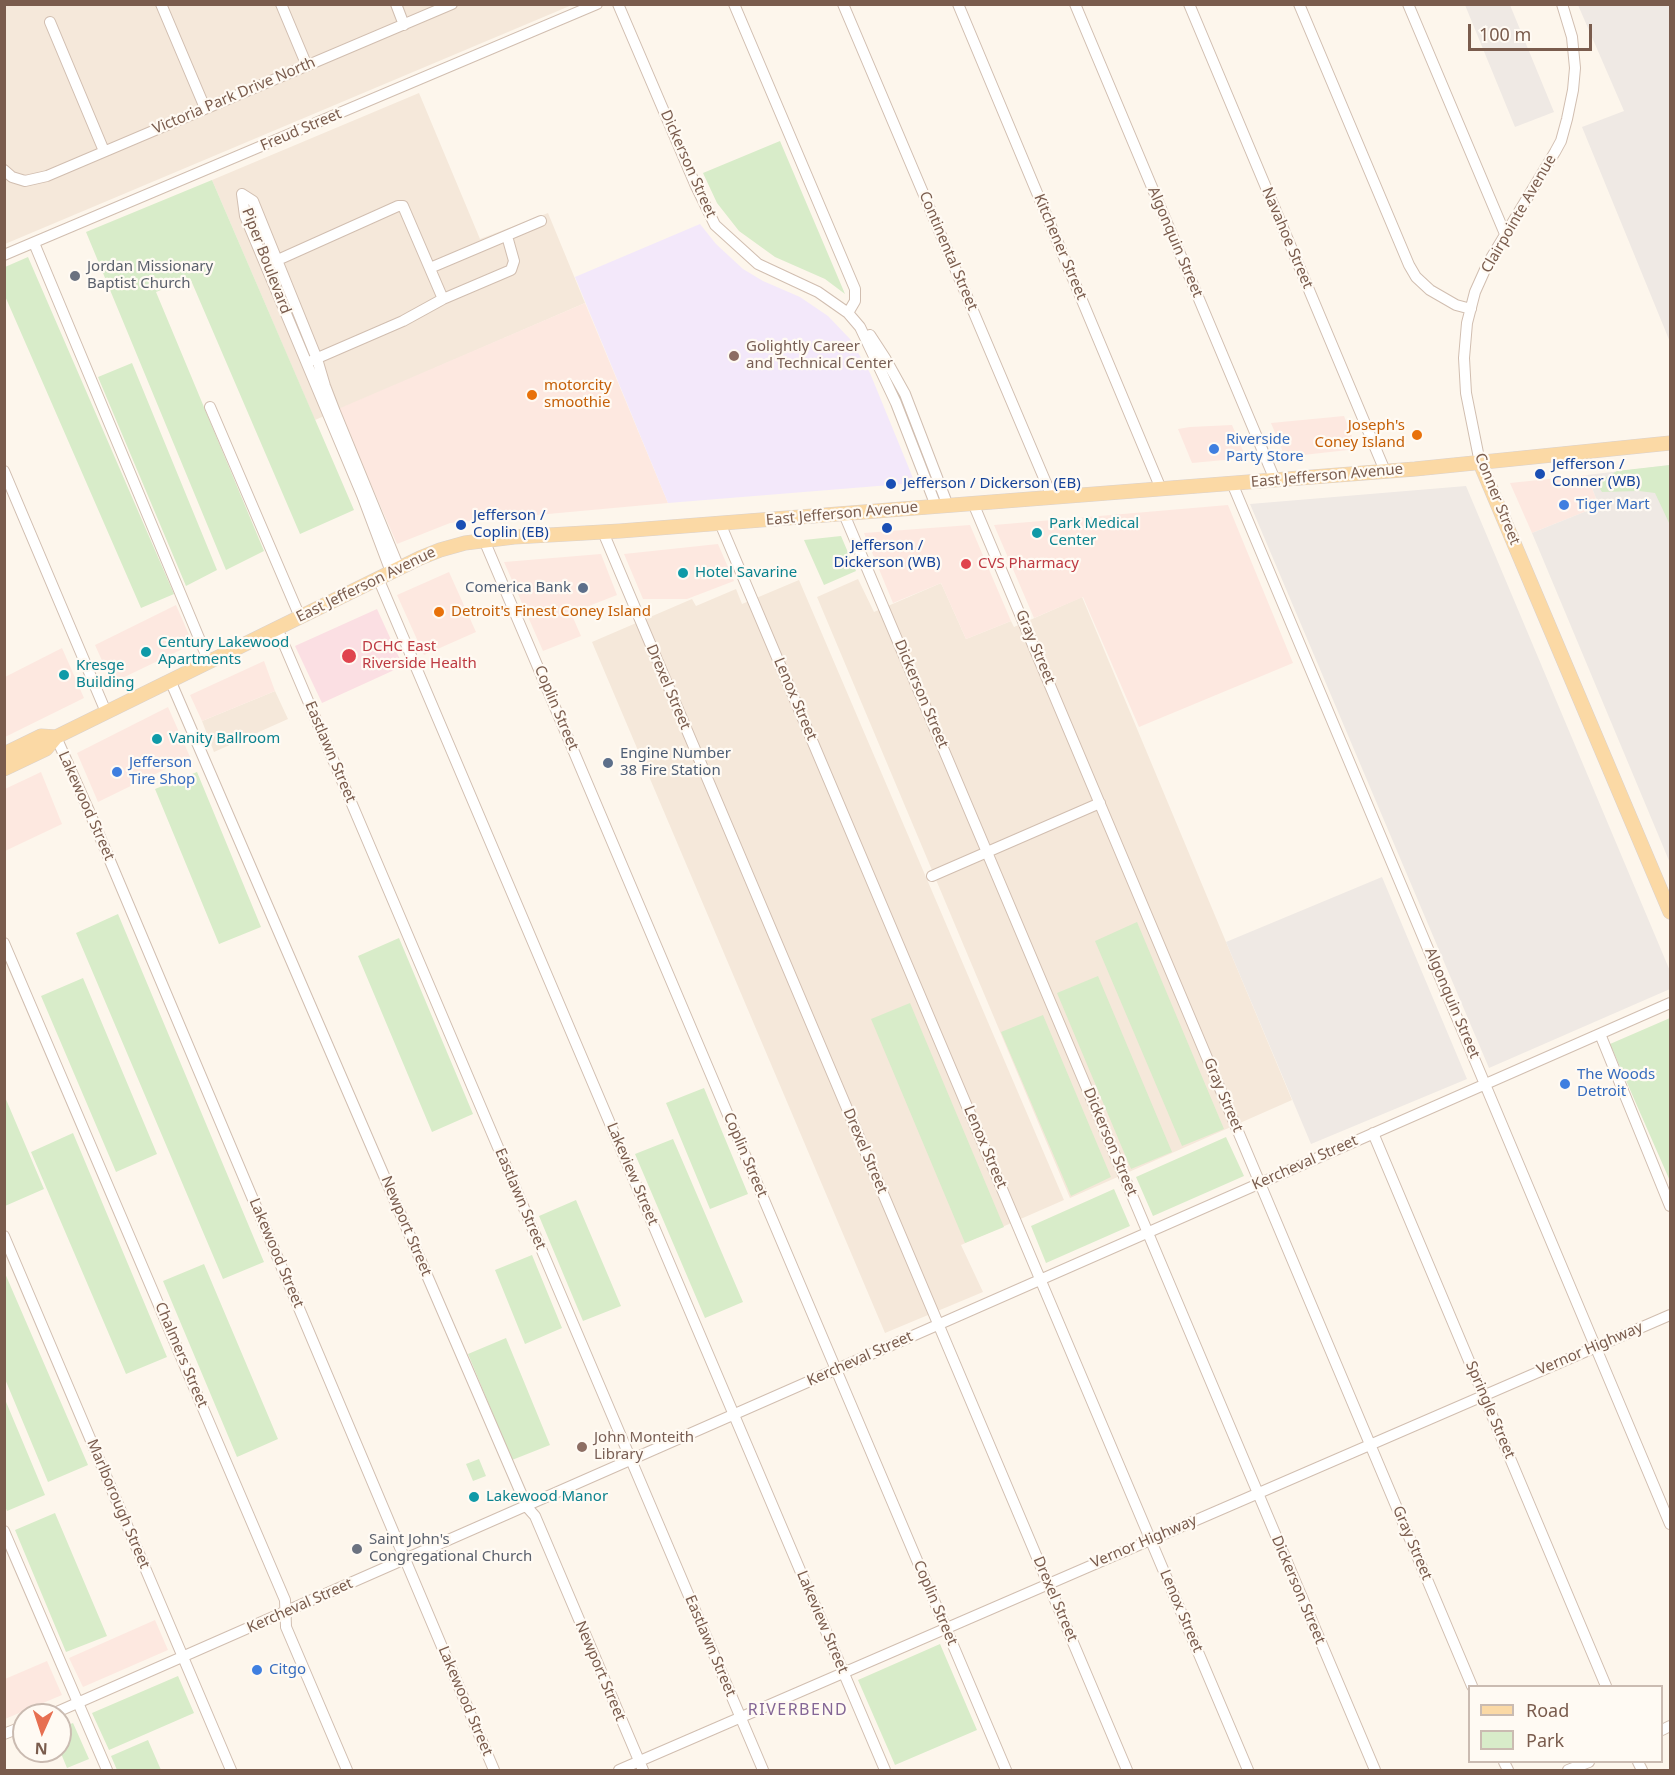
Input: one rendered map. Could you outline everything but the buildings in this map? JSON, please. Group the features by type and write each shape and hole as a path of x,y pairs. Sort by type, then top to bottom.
{"main road":[{"name":"East Jefferson Avenue","path":"4,769 46,748 56,736 390,573 440,550 484,540 1275,480 1480,463 1671,443"},
{"name":"Conner Street","path":"1480,463 1671,912"},
{"name":"East Jefferson Avenue","path":"4,754 41,736 56,736"}],"street":[{"path":"161,4 205,108"},
{"path":"281,4 307,66"},
{"path":"396,4 404,25"},
{"name":"Victoria Park Drive North","path":"4,170 25,181 39,179 452,4"},
{"name":"Freud Street","path":"4,255 597,4"},
{"name":"Dickerson Street","path":"618,4 695,184 715,225 758,264 818,292 867,331 905,394 942,506"},
{"path":"734,4 855,289 855,301 848,314"},
{"name":"Continental Street","path":"843,4 1052,497"},
{"name":"Kitchener Street","path":"958,4 1161,489"},
{"name":"Algonquin Street","path":"1075,4 1275,480"},
{"name":"Navahoe Street","path":"1189,4 1385,471"},
{"path":"1299,4 1409,265 1416,277 1430,290 1455,305 1471,309"},
{"path":"1408,4 1505,234"},
{"name":"Clairpointe Avenue","path":"1471,309 1475,292 1488,263 1555,152 1568,119 1574,90 1575,68 1572,37 1562,4"},
{"path":"50,22 104,151"},
{"name":"Piper Boulevard","path":"271,263 245,216 242,194 252,201 271,263 312,361 390,573"},
{"path":"271,263 398,206 403,206 443,299"},
{"path":"430,268 541,221"},
{"path":"312,361 404,321 443,299 511,270 514,261 507,236"},
{"path":"34,243 209,662"},
{"name":"Conner Street","path":"1471,309 1467,323 1464,358 1466,393 1480,463"},
{"path":"210,406 300,617"},
{"path":"4,471 106,712"},
{"name":"Algonquin Street","path":"1232,483 1671,1524"},
{"name":"Gray Street","path":"973,503 1472,1685"},
{"name":"Dickerson Street","path":"844,514 1375,1770"},
{"name":"Lenox Street","path":"720,523 1248,1770"},
{"name":"Drexel Street","path":"603,532 1127,1770"},
{"name":"Coplin Street","path":"484,540 1006,1770"},
{"name":"Lakeview Street","path":"390,573 734,1415 885,1770"},
{"name":"Eastlawn Street","path":"277,628 763,1770"},
{"name":"Newport Street","path":"170,680 526,1507 535,1516 641,1766"},
{"name":"Lakewood Street","path":"56,736 494,1770"},
{"path":"932,876 1100,802"},
{"name":"Chalmers Street","path":"4,943 285,1600 286,1627 347,1770"},
{"name":"Kercheval Street","path":"72,1706 1671,1003"},
{"path":"1600,1034 1671,1206"},
{"name":"Springle Street","path":"1373,1133 1606,1685"},
{"name":"Marlborough Street","path":"4,1236 231,1770"},
{"name":"Vernor Highway","path":"619,1770 641,1766 741,1717 1671,1315"},
{"path":"4,1531 107,1770"},
{"path":"1568,1770 1584,1763"}],"shaded area":[{"path":"5,5 572,5 5,244"},
{"path":"1465,5 1510,5 1554,112 1515,127"},
{"path":"1578,5 1670,5 1670,342 1582,127 1624,111"},
{"path":"419,93 480,239 548,213 585,303 315,420 212,180"},
{"name":"Golightly Career and Technical Center","path":"700,224 716,244 743,269 763,281 800,297 828,316 850,339 870,373 915,483 668,503 575,277"},
{"path":"585,303 668,503 450,523 397,544 338,409"},
{"path":"1344,416 1357,449 1285,457 1271,423"},
{"path":"1232,425 1246,458 1192,463 1178,429"},
{"path":"1670,465 1670,863 1532,533 1599,506 1587,475"},
{"path":"1587,475 1599,506 1532,533 1510,483"},
{"path":"1466,486 1670,971 1670,989 1489,1068 1250,504"},
{"path":"1228,505 1293,663 1139,727 1083,597 1034,618 994,525"},
{"path":"970,525 1011,621 966,639 941,583 893,603 864,533"},
{"path":"718,544 734,581 687,599 643,599 624,554"},
{"path":"601,554 617,595 571,613 581,636 543,651 504,562"},
{"path":"449,572 476,632 424,655 397,595"},
{"path":"858,579 874,612 941,583 966,639 1011,621 1014,627 1082,597 1292,1100 1070,1198 817,597"},
{"path":"799,580 1064,1200 961,1245 983,1292 885,1333 592,642 692,599 696,606 736,589 742,604"},
{"path":"176,605 193,644 112,683 95,645"},
{"name":"DCHC East Riverside Health","path":"377,609 403,666 322,703 295,646"},
{"path":"62,648 84,698 5,737 5,677"},
{"path":"264,661 275,691 202,721 190,695"},
{"path":"275,691 288,719 214,752 202,721"},
{"path":"168,707 190,757 98,802 77,753"},
{"path":"41,772 62,824 5,851 5,789"},
{"path":"1382,877 1467,1079 1311,1144 1226,942"},
{"path":"155,1620 168,1650 83,1687 69,1658"},
{"path":"47,1661 62,1695 43,1703 12,1703 12,1716 5,1719 5,1679"}],"green space":[{"path":"780,141 845,294 825,279 775,257 739,231 717,203 703,173"},
{"path":"212,180 354,510 300,534 190,278 156,292 264,551 226,570 86,232"},
{"path":"28,257 174,594 141,608 5,296 5,267"},
{"path":"132,363 217,570 186,586 98,377"},
{"path":"1670,465 1670,525 1655,493 1602,492 1596,483 1617,471"},
{"path":"841,536 856,571 824,585 804,540"},
{"path":"197,772 261,927 219,944 155,789"},
{"path":"118,914 264,1262 223,1279 76,933"},
{"path":"1137,922 1224,1129 1182,1146 1095,941"},
{"path":"399,938 473,1114 432,1132 358,956"},
{"path":"1098,976 1172,1152 1131,1169 1057,993"},
{"path":"83,978 157,1154 116,1172 41,996"},
{"path":"910,1003 1004,1227 965,1243 871,1019"},
{"path":"1043,1015 1111,1177 1071,1196 1001,1032"},
{"path":"1670,1018 1670,1181 1610,1044"},
{"path":"704,1088 748,1194 710,1209 666,1103"},
{"path":"5,1097 44,1189 5,1206 4,1205"},
{"path":"73,1133 167,1357 126,1374 31,1152"},
{"path":"1226,1137 1244,1176 1153,1216 1136,1177"},
{"path":"673,1139 743,1302 705,1318 635,1154"},
{"path":"1114,1189 1130,1226 1046,1263 1031,1226"},
{"path":"576,1200 621,1306 583,1321 539,1216"},
{"path":"532,1255 562,1328 525,1344 495,1270"},
{"path":"204,1264 278,1439 237,1457 163,1281"},
{"path":"4,1271 88,1465 48,1482 5,1379"},
{"path":"506,1338 550,1445 512,1460 468,1354"},
{"path":"4,1397 45,1495 7,1511 4,1504"},
{"path":"479,1459 486,1476 473,1481 466,1464"},
{"path":"55,1513 107,1636 66,1652 15,1530"},
{"path":"940,1644 977,1730 895,1765 858,1680"},
{"path":"178,1676 194,1713 109,1750 92,1713"},
{"path":"72,1723 89,1759 67,1768 65,1763 72,1763"},
{"path":"148,1740 161,1770 117,1770 111,1756"}],"place":[{"name":"Jordan Missionary Baptist Church","path":"75,276"},
{"name":"Golightly Career and Technical Center","path":"734,356"},
{"name":"motorcity smoothie","path":"532,395"},
{"name":"Joseph's Coney Island","path":"1417,435"},
{"name":"Riverside Party Store","path":"1214,449"},
{"name":"Jefferson / Conner (WB)","path":"1540,474"},
{"name":"Jefferson / Dickerson (EB)","path":"891,484"},
{"name":"Tiger Mart","path":"1564,505"},
{"name":"Jefferson / Coplin (EB)","path":"461,525"},
{"name":"Jefferson / Dickerson (WB)","path":"887,528"},
{"name":"Park Medical Center","path":"1037,533"},
{"name":"CVS Pharmacy","path":"966,564"},
{"name":"Hotel Savarine","path":"683,573"},
{"name":"Comerica Bank","path":"583,588"},
{"name":"Detroit's Finest Coney Island","path":"439,612"},
{"name":"Century Lakewood Apartments","path":"146,652"},
{"name":"DCHC East Riverside Health","path":"349,656"},
{"name":"Kresge Building","path":"64,675"},
{"name":"Vanity Ballroom","path":"157,739"},
{"name":"Engine Number 38 Fire Station","path":"608,763"},
{"name":"Jefferson Tire Shop","path":"117,772"},
{"name":"The Woods Detroit","path":"1565,1084"},
{"name":"John Monteith Library","path":"582,1447"},
{"name":"Lakewood Manor","path":"474,1497"},
{"name":"Saint John's Congregational Church","path":"357,1549"},
{"name":"Citgo","path":"257,1670"}],"district":[{"name":"RIVERBEND","path":"798,1710"}]}
